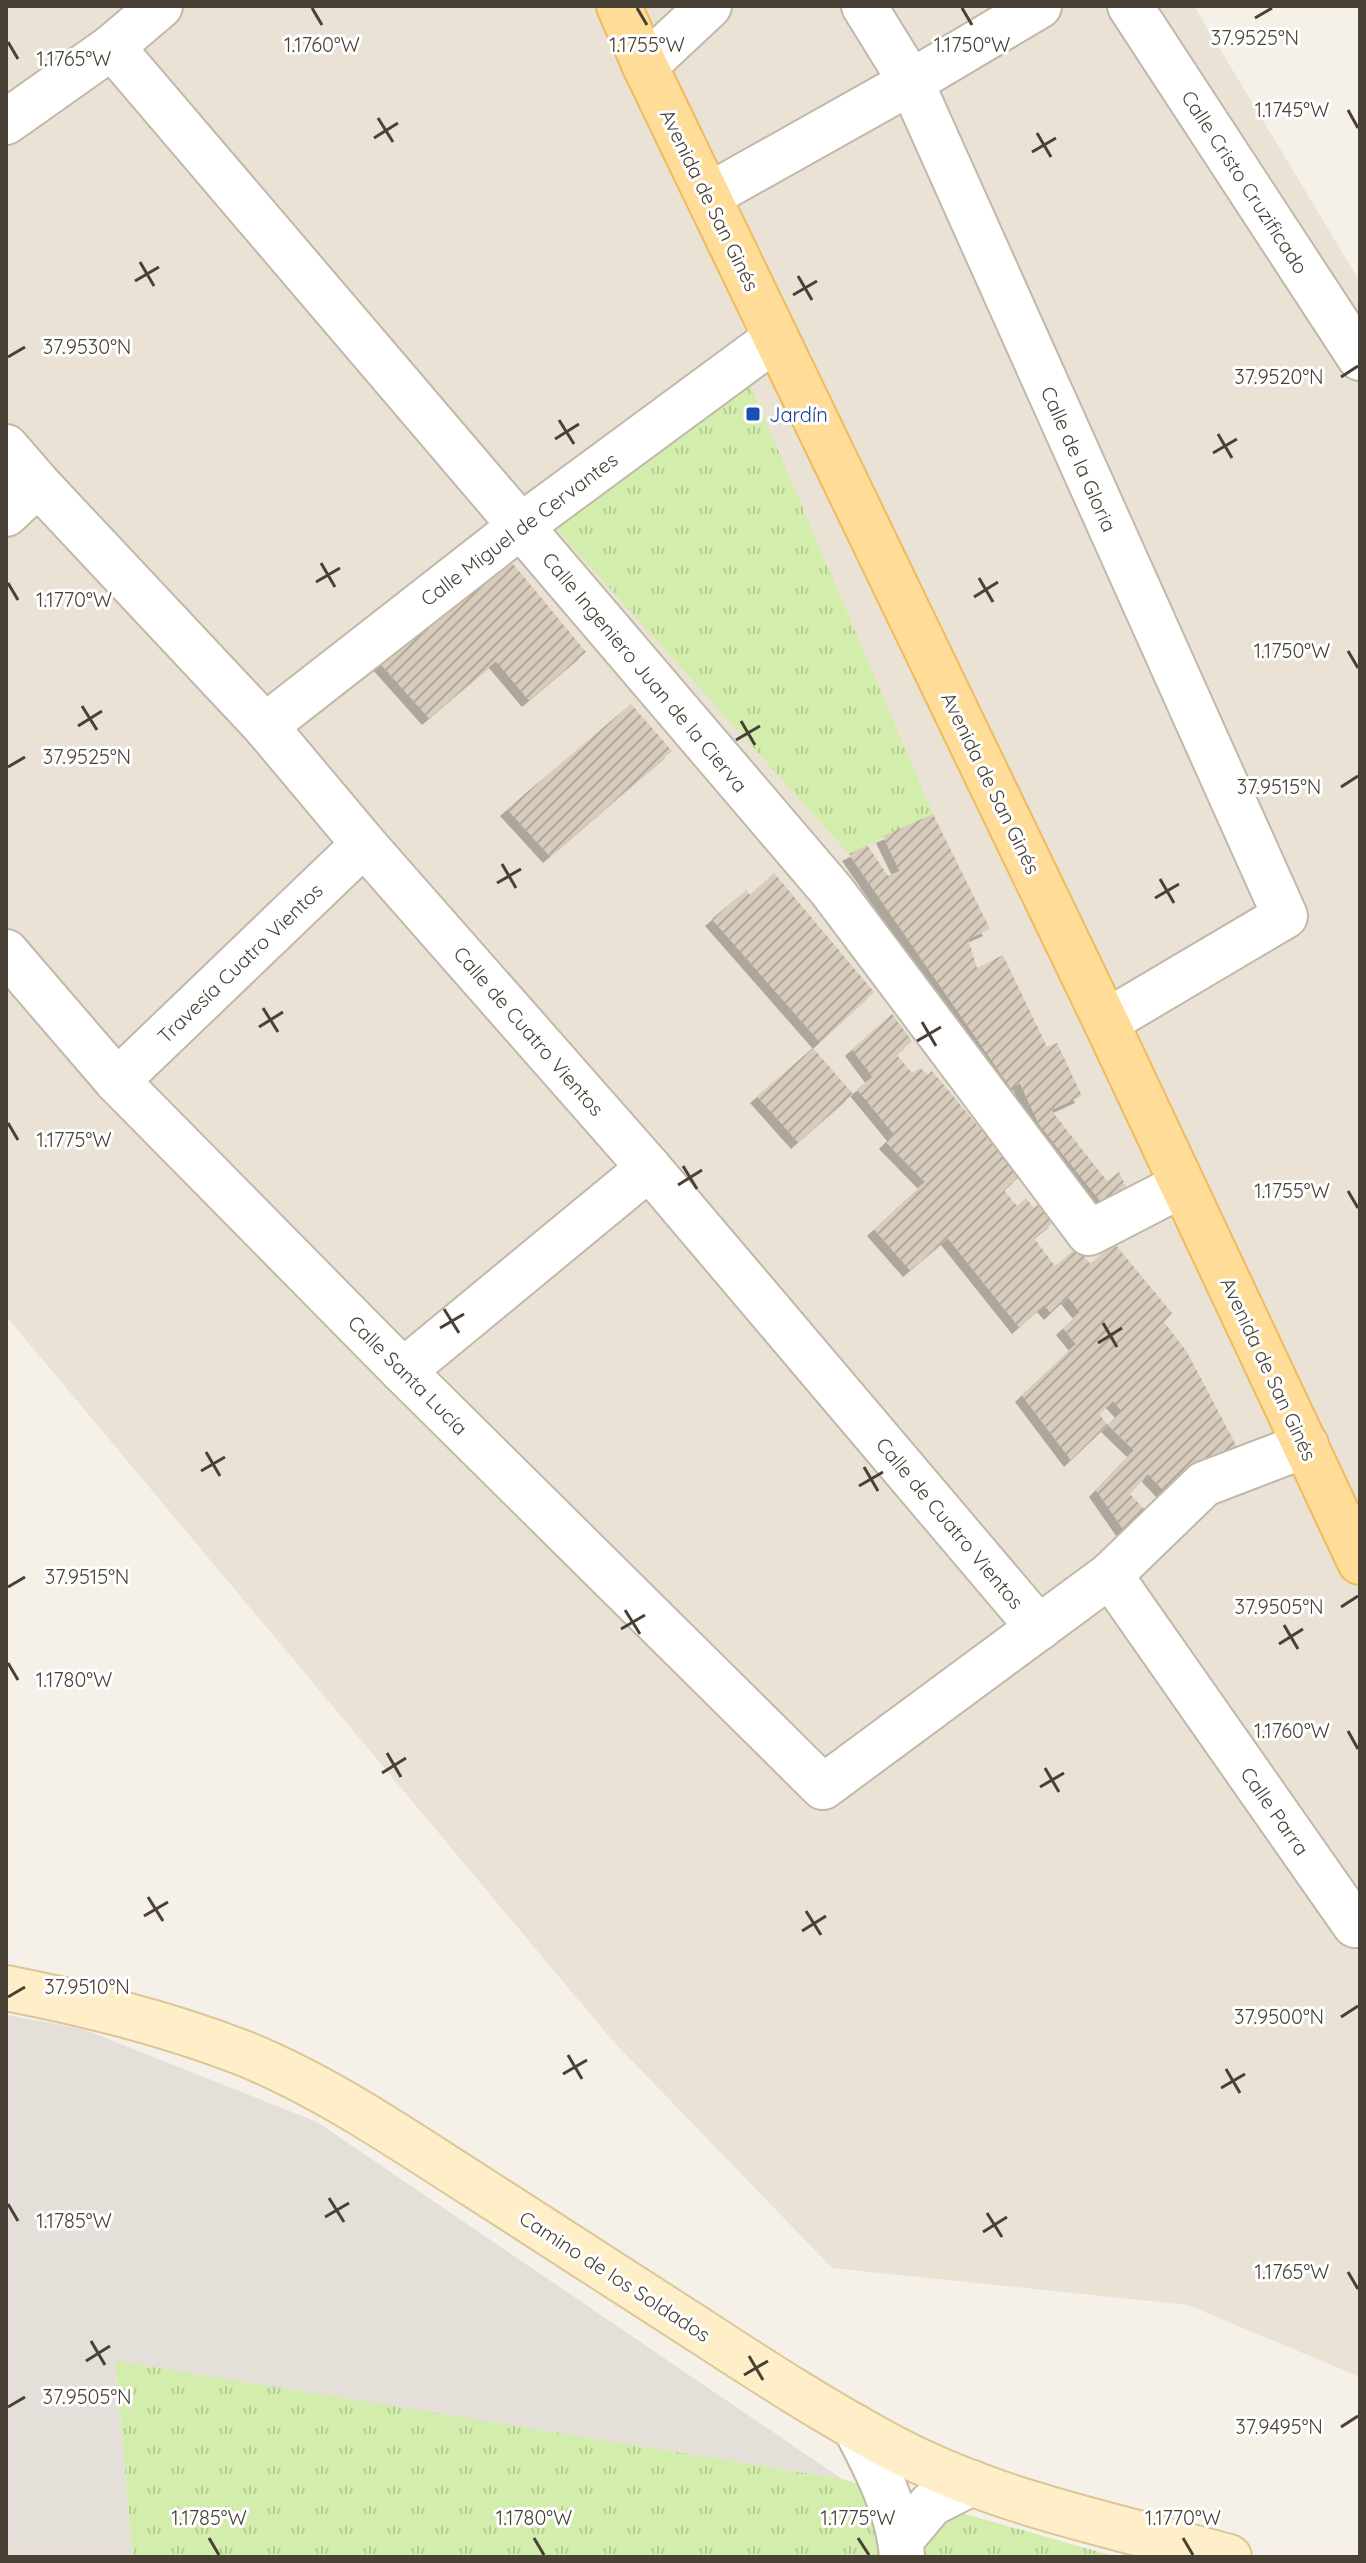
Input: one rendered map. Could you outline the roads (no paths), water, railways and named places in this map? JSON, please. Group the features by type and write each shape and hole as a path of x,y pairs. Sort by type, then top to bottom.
{"main road":[{"name":"Avenida de San Ginés","path":"619,6 645,66 1106,1022 1360,1562"},
{"name":"Camino de los Soldados","path":"6,1988 83,2003 158,2024 245,2054 317,2087 774,2378 855,2427 925,2464 1018,2500 1229,2557"}],"street":[{"path":"6,122 112,47 160,6"},
{"path":"645,66 709,6"},
{"name":"Calle de la Gloria","path":"864,6 911,82 1285,916 1106,1022"},
{"path":"708,196 1039,6"},
{"name":"Calle Cristo Cruzificado","path":"1130,6 1360,358"},
{"name":"Calle Ingeniero Juan de la Cierva","path":"112,47 832,891 1089,1233 1182,1185"},
{"name":"Calle Miguel de Cervantes","path":"265,726 521,526 776,338"},
{"name":"Calle de Cuatro Vientos","path":"6,447 265,726 364,844 649,1168 1039,1628"},
{"path":"6,514 38,484"},
{"name":"Travesía Cuatro Vientos","path":"117,1081 364,844"},
{"name":"Calle Santa Lucía","path":"6,952 117,1081 403,1371 823,1787 1039,1628"},
{"path":"403,1371 649,1168"},
{"path":"1039,1628 1110,1575 1204,1484 1306,1445"},
{"name":"Calle Parra","path":"1110,1575 1355,1925 1360,1921"},
{"path":"855,2427 879,2472 902,2548"},
{"path":"902,2548 931,2504 972,2483"}],"place":[{"name":"Jardín","path":"753,414"}]}
